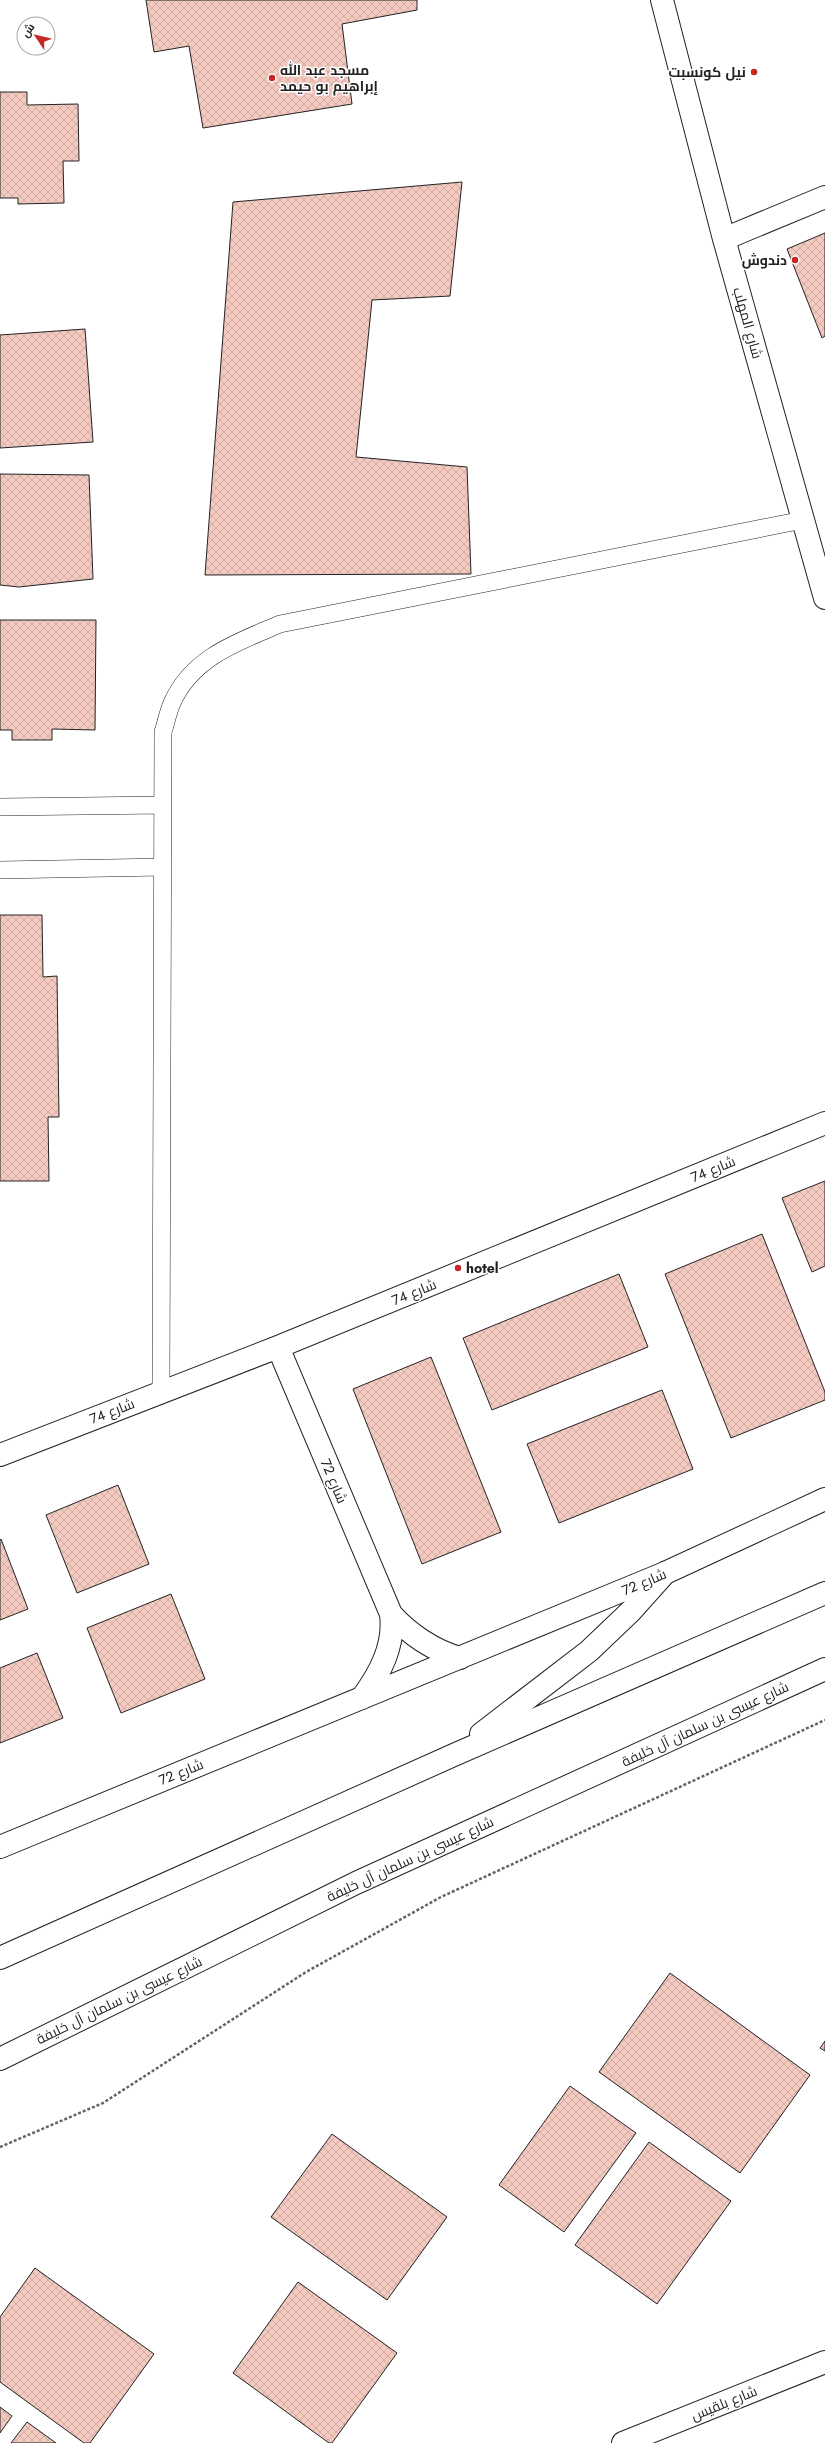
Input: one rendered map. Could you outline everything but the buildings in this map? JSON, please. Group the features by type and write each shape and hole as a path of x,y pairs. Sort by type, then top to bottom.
{"main road":[{"name":"شارع المهلب","path":"662,0 724,239 825,598"},
{"path":"724,239 825,196"},
{"name":"شارع 74","path":"0,1454 278,1347 825,1123"},
{"name":"شارع 72","path":"278,1347 391,1614 392,1633 387,1653 378,1673 362,1698"},
{"name":"شارع 72","path":"0,1847 665,1573 825,1499"},
{"path":"456,1754 589,1651 631,1611 665,1573"},
{"path":"0,1958 456,1754 825,1593"},
{"name":"شارع 72","path":"391,1614 405,1628 427,1643 460,1658"},
{"name":"شارع عيسى بن سلمان آل خليفة","path":"0,2059 356,1883 825,1668"},
{"name":"شارع بلقيس","path":"623,2443 825,2362"}],"lane":[{"path":"161,1392 163,732 172,702 191,672 213,654 236,642 280,624 803,520"},
{"path":"0,807 163,805"},
{"path":"0,870 163,868"}],"path":[{"path":"0,2147 103,2103 306,1972 441,1897 825,1720"}],"place":[{"name":"نيل كونسبت","path":"754,72"},
{"name":"مسجد عبد الله إبراهيم بو حيمد","path":"272,78"},
{"name":"دندوش","path":"795,260"},
{"name":"hotel","path":"458,1268"}]}
